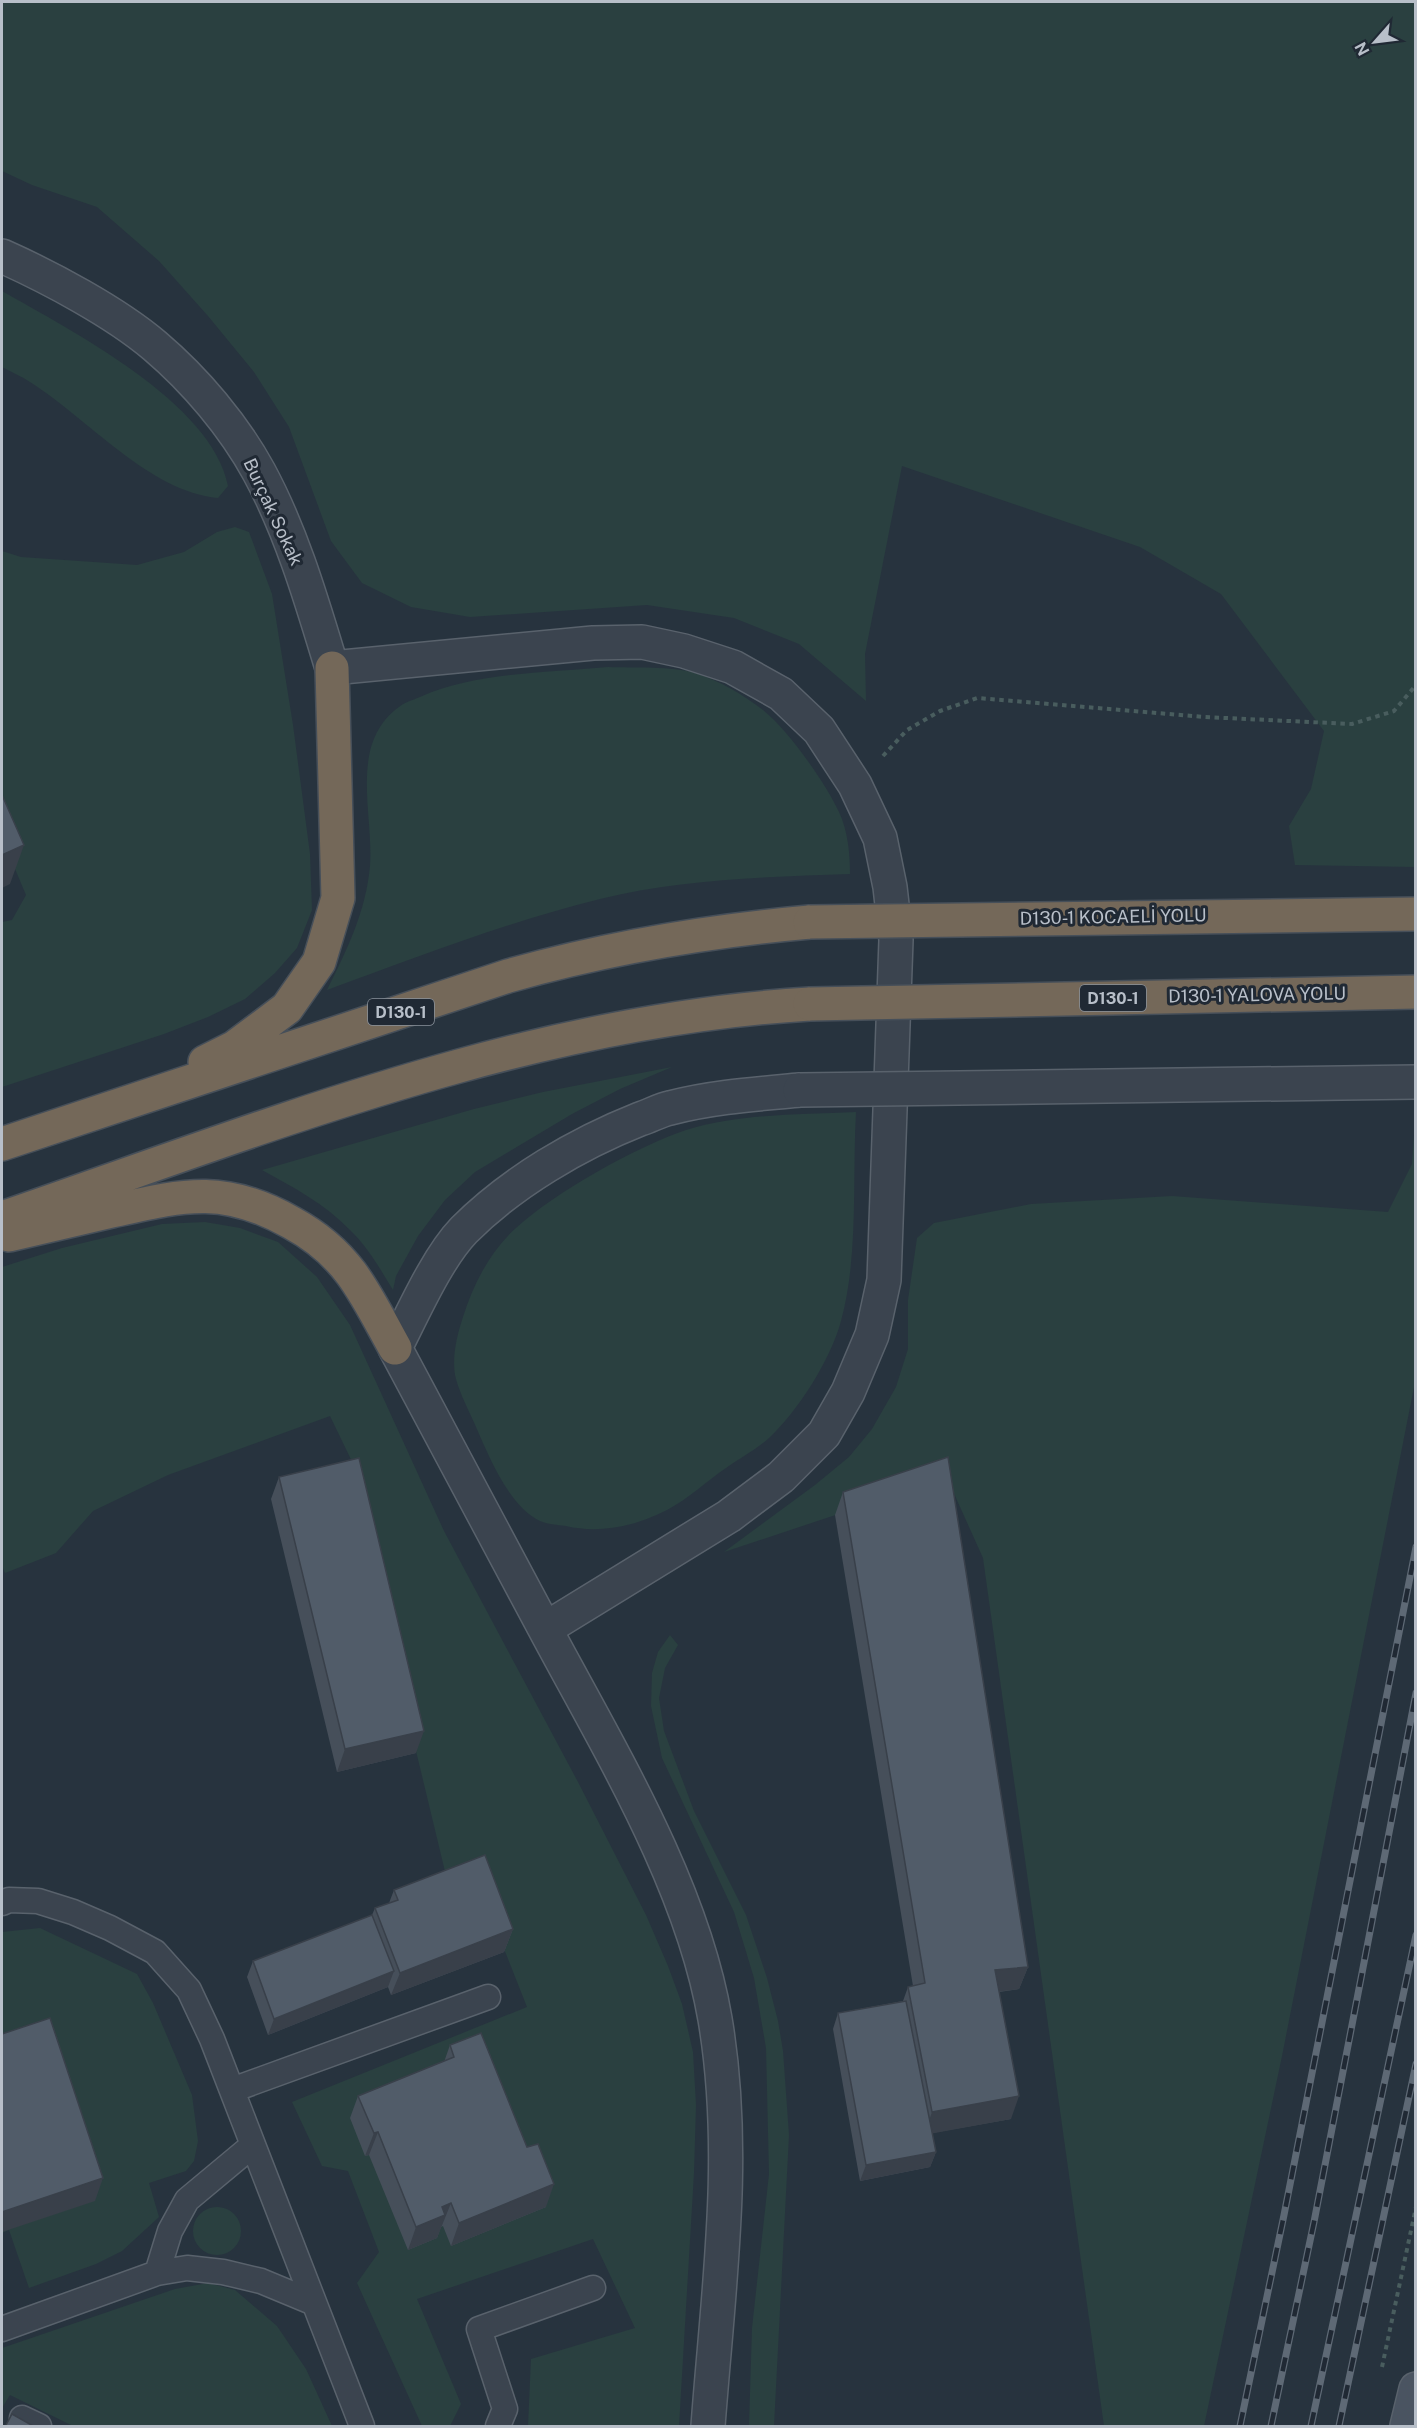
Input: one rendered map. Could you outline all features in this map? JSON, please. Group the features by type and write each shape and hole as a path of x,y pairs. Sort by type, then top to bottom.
{"highway":[{"path":"96,1114 235,1047 287,1008 319,962 338,898 332,668"},
{"name":"D130-1 KOCAELİ YOLU","path":"96,1114 508,975 563,960 742,928 810,922 1416,914"},
{"name":"D130-1 YALOVA YOLU","path":"2,1218 265,1127 504,1052 578,1035 700,1014 810,1004 1416,992"},
{"name":"D130-1","path":"2,1144 96,1114"},
{"path":"2,1237 175,1197 211,1196 241,1200 274,1212 305,1230 328,1249 350,1273 395,1348"}],"main road":[{"path":"1407,2427 1416,2389"}],"street":[{"name":"Burçak Sokak","path":"2,256 37,272 108,314 154,345 191,381 225,422 259,471 287,534 312,602 332,668"},
{"path":"332,668 593,643 642,642 684,651 733,667 781,694 819,730 855,785 880,838 890,887 896,940 884,1280 872,1335 848,1392 824,1434 781,1477 729,1516 545,1629"},
{"path":"708,2427 726,2190 727,2133 723,2073 715,2017 700,1956 656,1844 615,1760 395,1348 444,1258 463,1231 509,1192 549,1165 614,1130 669,1108 736,1096 800,1090 1416,1082"}],"lane":[{"path":"2,1903 9,1900 38,1901 110,1928 155,1952 189,1990 212,2039 362,2427"},
{"path":"232,2090 488,1997"},
{"path":"157,2273 170,2231 187,2200 253,2145"},
{"path":"2,2329 157,2273 187,2268 223,2272 261,2281 314,2303"},
{"path":"498,2427 505,2409 479,2329 593,2288"}],"path":[{"path":"855,785 907,730 940,711 977,698 1205,717 1352,724 1394,711 1416,685"},
{"path":"1382,2369 1416,2208"}],"green space":[{"path":"2,2 1415,2 1415,867 1295,865 1289,826 1311,789 1324,731 1221,594 1140,547 902,466 865,654 866,701 799,644 734,618 647,605 470,617 411,607 362,583 331,541 289,427 254,372 208,316 159,261 97,207 32,185 2,171"},
{"path":"2,291 99,348 168,398 196,426 217,455 228,486 218,498 193,493 144,468 52,397 2,367"},
{"path":"235,527 249,532 272,594 293,725 310,854 312,910 297,948 275,973 245,999 208,1017 164,1034 2,1087 2,922 12,920 26,895 2,838 2,551 21,557 137,565 184,552 217,532"},
{"path":"608,667 664,668 695,673 730,689 763,710 794,743 833,800 842,819 846,835 850,874 693,883 630,892 565,908 496,929 327,990 354,930 368,883 370,846 367,803 368,760 383,722 406,702 465,683 512,675"},
{"path":"672,1067 620,1089 572,1114 475,1172 445,1200 418,1236 396,1276 393,1290 368,1251 340,1221 308,1197 262,1170 474,1109 543,1092"},
{"path":"856,1112 853,1244 847,1296 830,1352 812,1384 791,1414 759,1446 675,1506 655,1516 618,1527 592,1529 546,1523 528,1513 507,1490 499,1476 462,1397 455,1375 454,1360 463,1317 477,1281 498,1247 532,1214 574,1186 644,1147 686,1130 728,1120"},
{"path":"1415,1121 1415,1382 1282,2056 1204,2426 1104,2426 983,1558 947,1478 724,1552 849,1457 872,1429 896,1387 908,1349 908,1300 917,1238 934,1223 1031,1204 1172,1196 1388,1212 1412,1164"},
{"path":"205,1222 240,1228 278,1242 317,1277 350,1325 444,1531 578,1782 646,1915 668,1966 682,2004 693,2052 696,2105 679,2426 528,2426 531,2359 635,2328 593,2239 417,2299 461,2404 450,2426 422,2426 357,2283 379,2252 348,2171 322,2166 292,2102 527,2007 476,1878 449,1888 351,1481 359,1476 330,1416 168,1475 93,1511 56,1553 5,1573 2,1566 2,1267 62,1248 162,1224"},
{"path":"670,1635 678,1645 665,1668 659,1698 664,1731 694,1811 746,1915 767,1978 783,2051 789,2135 774,2426 749,2426 752,2328 769,2174 766,2048 754,1978 734,1912 662,1758 651,1706 652,1673 658,1652"},
{"path":"40,1928 137,1974 153,2003 192,2095 198,2141 194,2161 186,2171 149,2183 159,2217 122,2251 96,2264 29,2288 9,2230 2,2233 2,1932"},
{"path":"212,2207 222,2207 237,2217 241,2231 240,2240 231,2251 222,2255 212,2255 197,2245 193,2236 193,2226 203,2211"},
{"path":"208,2283 235,2290 277,2326 306,2369 332,2426 73,2426 10,2395 2,2408 2,2348 175,2289"}],"building":[{"path":"2,795 24,845 2,855"},
{"path":"948,1457 1028,1967 995,1970 1019,2096 932,2112 908,1987 925,1983 843,1492"},
{"path":"359,1458 424,1731 345,1749 279,1477"},
{"path":"485,1855 513,1929 400,1973 375,1908 398,1900 394,1890"},
{"path":"372,1915 394,1971 274,2019 253,1961"},
{"path":"906,2001 936,2152 866,2165 838,2013"},
{"path":"50,2018 103,2178 2,2212 2,2034"},
{"path":"481,2033 527,2147 538,2144 554,2184 459,2223 451,2203 442,2207 445,2215 416,2227 378,2132 374,2133 358,2096 454,2057 450,2045"},
{"path":"12,2414 35,2427 5,2427"}],"railway":[{"path":"1240,2426 1416,1547"},
{"path":"1271,2426 1314,2222 1416,1693"},
{"path":"1311,2426 1416,1935"},
{"path":"1339,2426 1416,2064"}]}
